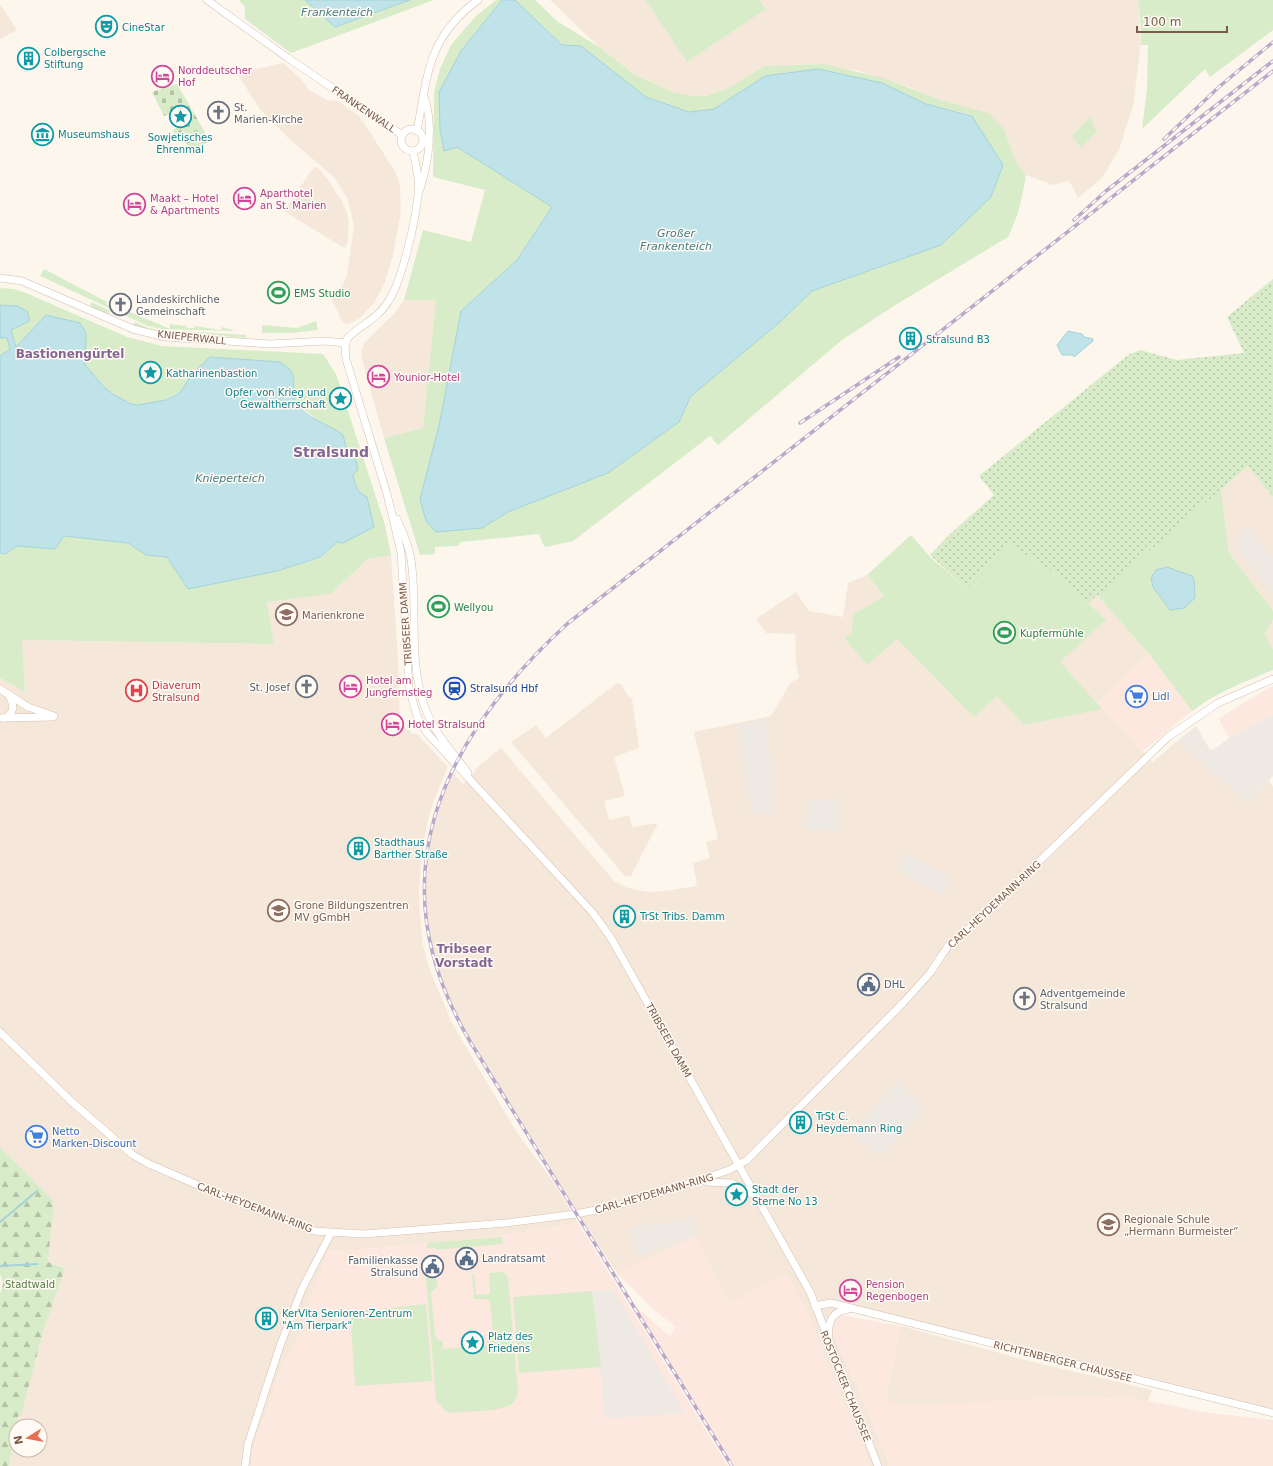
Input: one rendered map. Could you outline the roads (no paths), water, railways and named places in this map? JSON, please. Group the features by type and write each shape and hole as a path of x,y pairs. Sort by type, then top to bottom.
{"main road":[{"name":"FRANKENWALL","path":"207,0 288,58 402,135 401,141 404,147 413,151 418,172 418,196 405,257 394,293 379,314 350,336 346,343"},
{"path":"417,131 423,93 430,63 443,36 458,17 478,0"},
{"path":"418,196 424,178 428,144 427,105 423,93"},
{"path":"402,135 407,130 417,131 422,137 421,144 413,151"},
{"name":"KNIEPERWALL","path":"0,278 22,281 133,329 165,336 270,344 325,341 346,343"},
{"name":"TRIBSEER DAMM","path":"346,343 346,359 387,494 401,552 411,698 417,716 427,733 487,800 593,913 611,938 800,1274 815,1306"},
{"name":"TRIBSEER DAMM","path":"387,494 403,533 411,561 416,666 424,706 438,735 487,800"},
{"name":"CARL-HEYDEMANN-RING","path":"0,1032 72,1102 133,1155 149,1164 278,1218 314,1230 331,1233 363,1234 553,1218 612,1207 700,1180 738,1166 747,1160 903,1003 930,974 948,946 980,919 1168,737 1201,713 1218,703 1273,679"},
{"path":"0,689 28,707 54,716 44,718 1,718"},
{"path":"1,718 10,716 13,711 12,702 8,694"},
{"path":"700,1180 708,1182 732,1183 742,1186 756,1196"},
{"path":"245,1466 248,1444 280,1346 302,1289 331,1233"},
{"name":"RICHTENBERGER CHAUSSEE","path":"815,1306 831,1303 853,1310 1273,1413"},
{"name":"ROSTOCKER CHAUSSEE","path":"815,1306 878,1466"},
{"name":"RICHTENBERGER CHAUSSEE","path":"829,1344 828,1328 832,1317 840,1311 853,1310"}],"water":[{"name":"Frankenteich","path":"305,0 410,0 335,27"},
{"name":"Großer Frankenteich","path":"502,0 515,0 562,45 581,46 646,97 689,112 714,109 765,76 818,69 882,83 926,104 972,116 1003,165 991,197 941,245 812,291 779,323 691,396 679,422 608,473 508,512 482,528 436,532 426,521 420,499 439,426 461,311 517,260 552,207 457,147 444,151 440,129 439,92 461,51"},
{"name":"Knieperteich","path":"0,305 17,306 27,311 30,321 11,330 16,347 46,315 80,323 86,333 85,365 104,387 114,395 131,404 138,405 166,400 176,395 182,390 192,374 210,357 279,362 287,367 291,372 294,382 295,399 298,405 313,418 343,435 348,454 356,460 358,470 353,475 357,488 367,497 374,527 343,543 337,542 321,557 277,571 188,589 167,557 146,555 128,543 64,536 55,549 17,546 5,554 0,553 0,356 10,349 7,338 0,338"},
{"path":"1068,331 1082,334 1084,337 1093,339 1093,341 1074,357 1073,355 1062,355 1057,345"},
{"path":"1167,567 1192,576 1194,580 1195,598 1184,608 1170,610 1153,587 1151,578 1156,570"}],"waterway":[{"path":"0,1222 37,1191"},
{"path":"0,1266 38,1264"}],"railway":[{"path":"1164,139 1220,86 1273,42"},
{"path":"1074,220 1106,191 1273,61"},
{"path":"732,1466 471,1043 442,983 427,926 425,870 435,817 455,766 484,716 522,669 567,624 1273,71"},
{"path":"800,423 899,357"}],"place":[{"name":"CineStar","path":"106,27"},
{"name":"Colbergsche Stiftung","path":"29,58"},
{"name":"Norddeutscher Hof","path":"162,76"},
{"name":"St. Marien-Kirche","path":"218,113"},
{"name":"Sowjetisches Ehrenmal","path":"180,117"},
{"name":"Museumshaus","path":"42,134"},
{"name":"Aparthotel an St. Marien","path":"245,199"},
{"name":"Maakt – Hotel & Apartments","path":"135,204"},
{"name":"EMS Studio","path":"278,293"},
{"name":"Landeskirchliche Gemeinschaft","path":"121,305"},
{"name":"Stralsund B3","path":"911,339"},
{"name":"Katharinenbastion","path":"150,373"},
{"name":"Younior-Hotel","path":"379,377"},
{"name":"Opfer von Krieg und Gewaltherrschaft","path":"341,398"},
{"name":"Wellyou","path":"439,607"},
{"name":"Marienkrone","path":"287,615"},
{"name":"Kupfermühle","path":"1005,633"},
{"name":"Hotel am Jungfernstieg","path":"351,686"},
{"name":"St. Josef","path":"306,687"},
{"name":"Stralsund Hbf","path":"455,688"},
{"name":"Diaverum Stralsund","path":"136,691"},
{"name":"Lidl","path":"1136,696"},
{"name":"Hotel Stralsund","path":"392,724"},
{"name":"Stadthaus Barther Straße","path":"359,848"},
{"name":"Grone Bildungszentren MV gGmbH","path":"279,911"},
{"name":"TrSt Tribs. Damm","path":"625,916"},
{"name":"DHL","path":"869,984"},
{"name":"Adventgemeinde Stralsund","path":"1025,999"},
{"name":"TrSt C. Heydemann Ring","path":"800,1122"},
{"name":"Netto Marken-Discount","path":"37,1137"},
{"name":"Stadt der Sterne No 13","path":"737,1195"},
{"name":"Regionale Schule „Hermann Burmeister“","path":"1109,1225"},
{"name":"Landratsamt","path":"466,1258"},
{"name":"Familienkasse Stralsund","path":"433,1266"},
{"name":"Pension Regenbogen","path":"850,1290"},
{"name":"KerVita Senioren-Zentrum \"Am Tierpark\"","path":"267,1319"},
{"name":"Platz des Friedens","path":"472,1342"}],"district":[{"name":"Bastionengürtel","path":"70,354"},
{"name":"Stralsund","path":"331,452"},
{"name":"Tribseer Vorstadt","path":"464,956"}],"park label":[{"name":"Stadtwald","path":"30,1284"}]}
